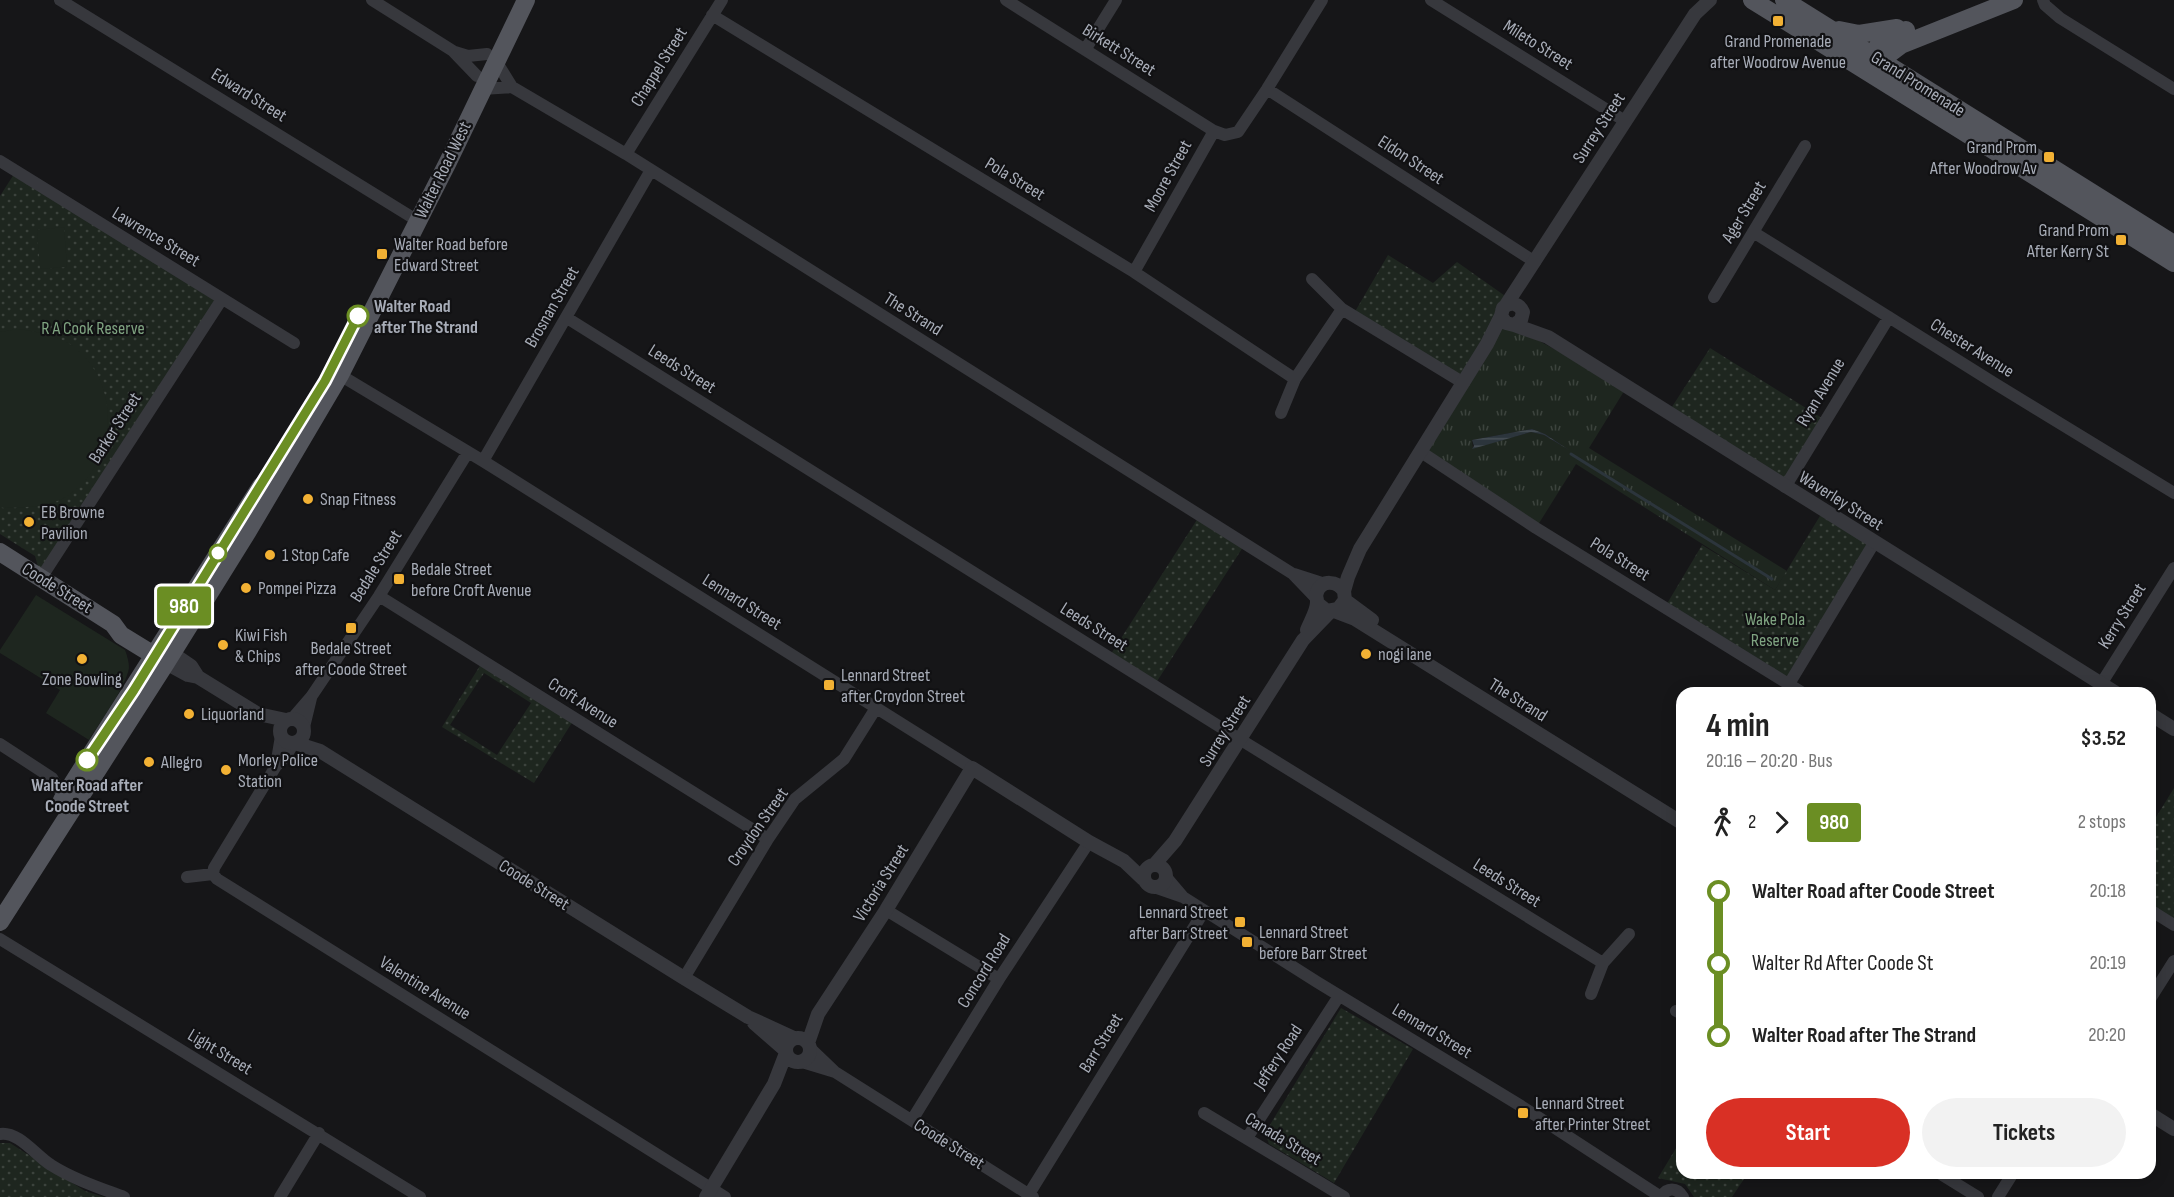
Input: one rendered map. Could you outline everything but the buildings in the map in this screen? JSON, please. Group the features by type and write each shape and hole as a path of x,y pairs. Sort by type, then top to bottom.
{"main road":[{"name":"Walter Road West","path":"0,901 74,780 140,679 163,654 248,531 340,375 491,57 513,0"},
{"name":"Walter Road West","path":"491,57 526,0"},
{"name":"Grand Promenade","path":"1752,0 1870,65 2174,263"},
{"name":"Grand Promenade","path":"1784,0 1825,26 1870,65 1907,79 2174,244"},
{"path":"1825,26 1859,34 1928,27 1983,0"},
{"path":"1870,65 1882,42 1900,32 1928,27 2013,0"},
{"path":"1907,79 1904,53 1928,27"},
{"name":"Walter Road West","path":"0,922 325,381 413,219"},
{"name":"Coode Street","path":"0,552 113,624 121,635 163,654"},
{"name":"Coode Street","path":"113,624 127,625 163,654"},
{"path":"129,639 136,655 140,679"}],"street":[{"name":"Edward Street","path":"60,0 413,219"},
{"path":"372,0 453,51 468,56 491,57"},
{"name":"Chappel Street","path":"626,154 722,0"},
{"name":"Birkett Street","path":"1006,0 1214,131"},
{"path":"1085,50 1116,0"},
{"name":"Moore Street","path":"1134,272 1214,131 1225,135 1238,132 1322,0"},
{"name":"Mileto Street","path":"1431,0 1625,121"},
{"name":"Surrey Street","path":"1344,595 1348,577 1360,549 1462,382 1508,318 1535,262 1696,7 1710,0"},
{"path":"2043,0 2045,5 2052,6 2060,18 2174,89"},
{"name":"Pola Street","path":"712,15 1134,272 1295,379"},
{"path":"453,51 479,82 512,87"},
{"name":"The Strand","path":"491,57 512,87 626,154 1293,574 1317,601"},
{"name":"Eldon Street","path":"1267,89 1535,262"},
{"name":"Ager Street","path":"1714,297 1805,146"},
{"name":"Lawrence Street","path":"0,161 294,343"},
{"name":"Brosnan Street","path":"483,461 651,170"},
{"name":"Chester Avenue","path":"1753,232 2174,493"},
{"name":"Surrey Street","path":"1522,310 1535,262"},
{"path":"1312,279 1342,309 1462,382"},
{"name":"Barker Street","path":"41,578 222,299"},
{"path":"1508,318 1514,303 1522,310"},
{"path":"1281,413 1295,379 1342,309"},
{"name":"Waverley Street","path":"1522,310 1548,338"},
{"name":"Ryan Avenue","path":"1785,487 1888,317"},
{"name":"Leeds Street","path":"567,318 1241,740 1603,963"},
{"name":"Waverley Street","path":"1508,318 1548,338 2106,687"},
{"name":"Lennard Street","path":"340,375 483,461 1089,842 1124,861 1149,870 1161,867 1163,879 1183,897 1204,911 1521,1106 1661,1197"},
{"name":"Bedale Street","path":"297,724 311,697 379,596 468,452"},
{"name":"Pola Street","path":"1421,452 1536,528 1794,687"},
{"path":"1789,684 1874,543"},
{"name":"Surrey Street","path":"1328,583 1360,549"},
{"name":"Kerry Street","path":"2101,684 2174,568"},
{"name":"The Strand","path":"1293,574 1328,583"},
{"path":"1328,583 1339,585 1344,595 1341,607 1332,611 1323,609 1317,601 1318,590 1328,583"},
{"name":"The Strand","path":"1344,595 1407,643 1676,810"},
{"name":"Croft Avenue","path":"379,596 768,839"},
{"name":"Surrey Street","path":"1304,640 1317,601"},
{"name":"The Strand","path":"1332,611 1355,619 1676,819"},
{"name":"Surrey Street","path":"1149,870 1175,840 1304,640 1332,611"},
{"name":"Coode Street","path":"163,654 188,675 198,677 258,714 297,724 320,751"},
{"name":"Croydon Street","path":"684,978 768,839 795,799 843,759 876,708"},
{"name":"Coode Street","path":"258,714 265,723 287,739 320,751 748,1017 803,1042 835,1072 1031,1196"},
{"path":"2156,718 2174,729"},
{"path":"187,877 213,874 214,868 276,766 286,756 287,739 280,726 297,724 302,739 287,739"},
{"path":"0,744 52,778 64,797"},
{"name":"Victoria Street","path":"803,1042 809,1019 818,1014 886,910 972,768"},
{"path":"52,778 74,780"},
{"name":"Surrey Street","path":"1163,879 1175,840"},
{"name":"Concord Road","path":"912,1120 999,979 1089,842"},
{"name":"Lennard Street","path":"1149,870 1148,886 1163,879"},
{"name":"Valentine Avenue","path":"213,874 217,879 709,1193 725,1197"},
{"path":"886,910 999,979"},
{"name":"Barr Street","path":"1031,1196 1204,911"},
{"path":"2156,914 2174,925"},
{"path":"1591,994 1603,963 1629,934"},
{"name":"Light Street","path":"0,939 420,1197"},
{"path":"2156,990 2174,961"},
{"name":"Jeffery Road","path":"1247,1138 1339,996"},
{"name":"Coode Street","path":"748,1017 792,1057 835,1072"},
{"path":"709,1193 792,1057 809,1054 803,1042 788,1042 792,1057"},
{"path":"2156,1109 2174,1120"},
{"name":"Canada Street","path":"1204,1113 1344,1197"},
{"path":"2156,1118 2174,1130"},
{"path":"0,1134 7,1133 18,1139 51,1165 92,1192 124,1197"},
{"path":"280,1197 319,1133"},
{"path":"1949,1179 1978,1197"},
{"path":"1998,1197 2009,1179"},
{"path":"1661,1197 1666,1191 1674,1190 1683,1197"}],"green space":[{"name":"R A Cook Reserve","path":"16,171 222,299 41,578 35,556 0,534 0,196"},
{"path":"64,227 67,267 40,269 37,230"},
{"path":"1388,255 1433,283 1457,262 1518,305 1514,303 1462,382 1353,315"},
{"path":"1506,323 1626,388 1589,448 1787,571 1775,590 1576,464 1536,528 1421,452","holes":["1532,429 1545,434 1569,450 1544,435 1531,432 1473,448 1472,440"]},
{"path":"19,329 56,337 75,348 91,364 101,384 107,405 108,427 103,448 94,468 80,485 62,499 48,504 4,508 0,507 0,332"},
{"path":"1710,348 1825,420 1785,487 1668,413"},
{"name":"Wake Pola Reserve","path":"1823,511 1874,543 1789,684 1665,607 1702,545 1775,590"},
{"path":"1200,515 1245,544 1154,686 1109,657"},
{"path":"36,595 126,652 129,666 127,676 118,695 89,740 46,713 60,690 0,653"},
{"path":"481,664 573,721 534,783 442,727","holes":["484,673 531,703 497,755 450,725"]},
{"path":"2174,788 2174,925 2156,914 2156,817"},
{"path":"1341,1008 1413,1049 1334,1183 1269,1144 1265,1133"},
{"path":"0,1143 10,1143 85,1191 104,1197 0,1197"},
{"path":"1676,1148 1676,1179 1744,1179 1732,1197 1694,1197 1685,1184 1658,1178"}],"shaded area":[{"path":"1532,429 1545,434 1569,450 1544,435 1531,432 1472,449 1474,446 1472,440"}],"waterway":[{"path":"1571,454 1772,579"}],"bus line":[{"name":"980","path":"87,760 134,690 325,381 358,316"}],"place":[{"name":"Grand Promenade after Woodrow Avenue","path":"1778,21"},
{"name":"Grand Prom After Woodrow Av","path":"2049,157"},
{"name":"Grand Prom After Kerry St","path":"2121,240"},
{"name":"Walter Road before Edward Street","path":"382,254"},
{"name":"Walter Road after The Strand","path":"358,316"},
{"name":"Snap Fitness","path":"308,499"},
{"name":"EB Browne Pavilion","path":"29,522"},
{"name":"1 Stop Cafe","path":"270,555"},
{"name":"Bedale Street before Croft Avenue","path":"399,579"},
{"name":"Pompei Pizza","path":"246,588"},
{"name":"Bedale Street after Coode Street","path":"351,628"},
{"name":"Kiwi Fish & Chips","path":"223,645"},
{"name":"nogi lane","path":"1366,654"},
{"name":"Zone Bowling","path":"82,659"},
{"name":"Lennard Street after Croydon Street","path":"829,685"},
{"name":"Liquorland","path":"189,714"},
{"name":"Walter Road after Coode Street","path":"87,760"},
{"name":"Allegro","path":"149,762"},
{"name":"Morley Police Station","path":"226,770"},
{"name":"Lennard Street after Barr Street","path":"1240,922"},
{"name":"Lennard Street before Barr Street","path":"1247,942"},
{"name":"Lennard Street after Printer Street","path":"1523,1113"}]}
